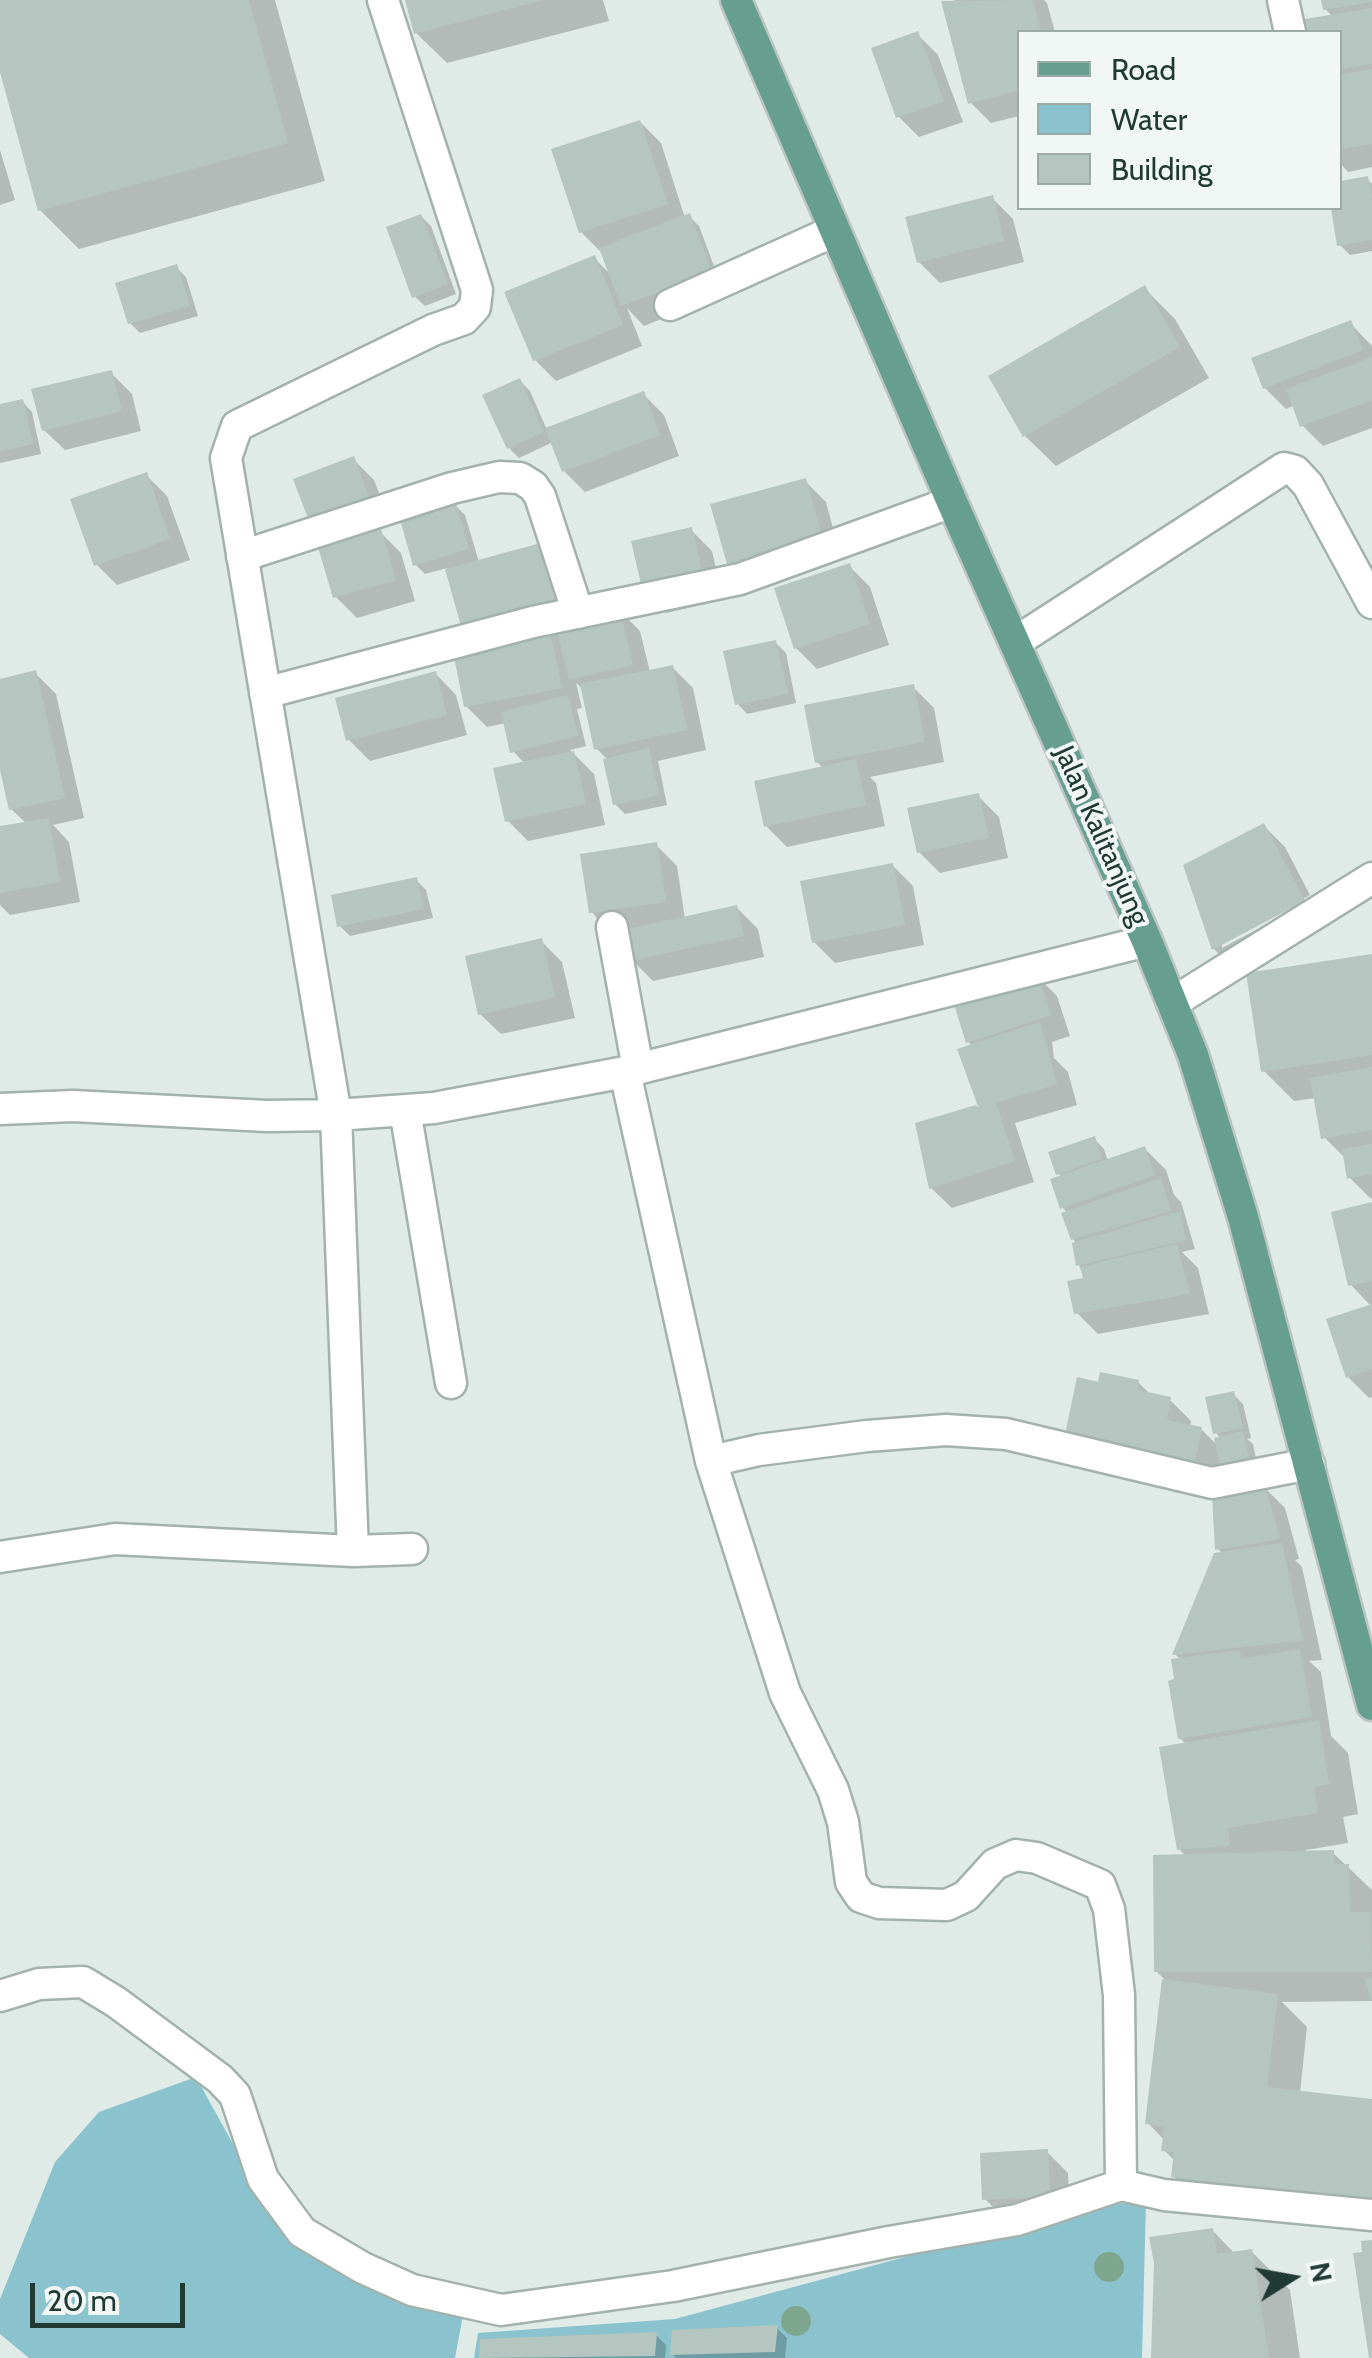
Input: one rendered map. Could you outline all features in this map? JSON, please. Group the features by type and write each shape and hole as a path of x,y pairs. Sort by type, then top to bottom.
{"main road":[{"name":"Jalan Kalitanjung","path":"736,0 834,232 1147,941 1209,1101 1366,1661 1372,1705"}],"street":[{"path":"353,1551 336,1116 226,458 237,426 464,319 475,306 477,290 383,0"},
{"path":"1283,0 1290,30"},
{"path":"670,305 834,232"},
{"path":"1017,641 1284,468 1295,471 1308,485 1372,603"},
{"path":"242,556 452,488 520,478 540,496 578,614"},
{"path":"265,693 533,622 740,579 952,502"},
{"path":"1172,1003 1372,878"},
{"path":"612,927 631,1070 710,1461 784,1694 833,1790 844,1822 851,1882 860,1897 879,1903 948,1905 966,1896 995,1864 1016,1854 1037,1858 1100,1885 1109,1910 1119,1996 1121,2186"},
{"path":"0,1109 73,1106 336,1116 434,1108 631,1070 1147,941"},
{"path":"405,1110 451,1384"},
{"path":"710,1461 777,1447 946,1430 1006,1434 1212,1484 1309,1464"},
{"path":"0,1557 115,1539 353,1551 412,1549"},
{"path":"0,1996 39,1984 83,1982 116,2002 220,2079 234,2095 263,2179 302,2232 363,2268 412,2290 501,2310 673,2286 1018,2220 1121,2186 1164,2194 1372,2214"}],"water":[{"path":"196,2077 260,2193 463,2315 455,2358 29,2358 0,2334 0,2299 55,2162 99,2112"},
{"path":"1146,2201 1142,2358 474,2358 478,2333 675,2319 916,2254 1020,2235 1088,2207"}],"building":[{"path":"0,0 249,0 288,143 38,211 0,72"},
{"path":"405,0 539,0 539,1 414,34"},
{"path":"1033,0 1040,30 1017,30 1017,91 968,104 941,1"},
{"path":"1321,0 1372,0 1372,2 1323,10"},
{"path":"1372,8 1372,64 1342,69 1342,30 1301,30 1299,20"},
{"path":"918,31 944,101 896,118 871,48"},
{"path":"1372,69 1372,144 1342,149 1342,75"},
{"path":"640,120 668,204 579,233 551,149"},
{"path":"1368,176 1372,240 1337,246 1331,210 1342,210 1342,181"},
{"path":"993,195 1004,241 917,263 905,217"},
{"path":"690,213 712,272 621,306 599,248"},
{"path":"421,214 448,284 412,298 386,227"},
{"path":"595,255 623,325 533,361 504,292"},
{"path":"177,264 190,306 128,324 115,283"},
{"path":"1145,285 1180,347 1023,437 988,376"},
{"path":"1351,320 1363,350 1263,389 1251,358"},
{"path":"1372,357 1372,400 1300,427 1286,389"},
{"path":"112,370 122,411 42,431 31,389"},
{"path":"520,378 544,432 507,449 482,395"},
{"path":"644,391 660,435 562,472 545,428"},
{"path":"23,399 33,444 0,451 0,404"},
{"path":"354,456 371,503 311,526 293,479"},
{"path":"147,472 170,539 94,566 70,499"},
{"path":"806,478 822,537 727,564 710,504"},
{"path":"456,503 469,549 413,566 400,519"},
{"path":"692,527 704,579 643,593 631,541"},
{"path":"381,529 396,580 333,598 318,547"},
{"path":"548,541 568,609 464,637 445,569"},
{"path":"850,563 870,624 794,649 774,588"},
{"path":"619,607 633,665 569,680 555,622"},
{"path":"549,627 562,688 464,707 452,647"},
{"path":"776,640 788,694 735,705 723,651"},
{"path":"673,665 687,730 594,750 580,684"},
{"path":"36,670 65,798 9,810 0,770 0,679"},
{"path":"436,671 447,715 346,741 335,698"},
{"path":"914,684 925,742 815,763 804,705"},
{"path":"568,695 578,736 510,753 501,712"},
{"path":"649,748 659,795 613,805 603,759"},
{"path":"574,751 586,804 505,822 493,768"},
{"path":"856,759 866,805 764,827 754,781"},
{"path":"979,793 989,838 917,853 907,808"},
{"path":"49,818 60,882 0,893 0,826"},
{"path":"1264,823 1305,901 1212,950 1183,865"},
{"path":"657,842 666,902 589,913 580,854"},
{"path":"893,863 905,925 812,943 800,881"},
{"path":"417,877 424,909 337,927 331,895"},
{"path":"737,905 744,936 630,961 623,930"},
{"path":"542,938 555,997 478,1015 465,956"},
{"path":"1372,954 1372,1055 1261,1072 1246,973"},
{"path":"1037,972 1051,1015 966,1043 953,1001"},
{"path":"1040,1022 1057,1084 996,1103 1015,1161 929,1189 915,1123 976,1105 979,1109 957,1049"},
{"path":"1372,1067 1372,1130 1321,1139 1310,1078"},
{"path":"1095,1136 1102,1159 1056,1175 1048,1152"},
{"path":"1372,1144 1372,1174 1347,1179 1342,1149"},
{"path":"1145,1146 1155,1175 1060,1209 1050,1179"},
{"path":"1161,1178 1171,1211 1071,1240 1061,1213"},
{"path":"1372,1202 1372,1281 1348,1286 1331,1212"},
{"path":"1180,1211 1186,1240 1076,1266 1072,1243"},
{"path":"1177,1244 1190,1294 1074,1314 1067,1281 1083,1278 1080,1267"},
{"path":"1372,1304 1372,1369 1346,1378 1326,1319"},
{"path":"1100,1372 1139,1380 1138,1390 1171,1397 1167,1420 1202,1427 1195,1462 1065,1435 1077,1377 1098,1382"},
{"path":"1234,1391 1243,1428 1213,1434 1205,1397"},
{"path":"1243,1431 1251,1468 1222,1474 1214,1438"},
{"path":"1265,1484 1280,1539 1215,1550 1212,1494"},
{"path":"1282,1543 1303,1640 1172,1655 1214,1553"},
{"path":"1300,1649 1312,1717 1178,1739 1168,1681 1174,1679 1171,1659 1240,1650 1241,1659"},
{"path":"1319,1720 1329,1784 1314,1787 1318,1813 1228,1828 1230,1846 1177,1850 1159,1747"},
{"path":"1334,1850 1334,1864 1349,1864 1350,1912 1371,1912 1372,1972 1154,1972 1153,1855"},
{"path":"1372,1977 1372,2000 1371,2001 1365,1979"},
{"path":"1162,1979 1278,1994 1267,2087 1372,2099 1372,2202 1171,2177 1174,2152 1161,2151 1164,2127 1145,2124"},
{"path":"1048,2149 1050,2197 982,2200 980,2153"},
{"path":"1213,2228 1217,2254 1252,2249 1269,2358 1151,2358 1154,2263 1149,2237"},
{"path":"1372,2240 1369,2358 1353,2253 1362,2252 1361,2241"},
{"path":"778,2325 775,2352 670,2355 672,2330"},
{"path":"657,2332 655,2356 479,2358 480,2339"}]}
